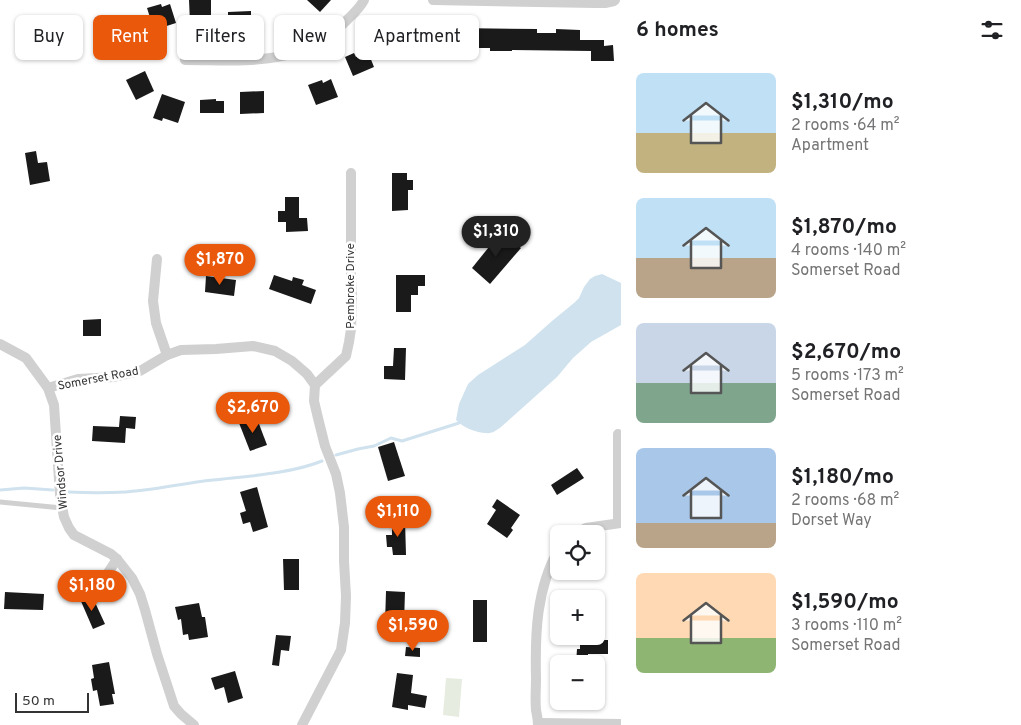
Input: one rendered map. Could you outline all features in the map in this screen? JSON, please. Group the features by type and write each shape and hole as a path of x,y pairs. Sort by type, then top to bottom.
{"street":[{"path":"264,60 289,56 330,36 361,6 364,0"},
{"path":"433,0 595,3 615,0"},
{"name":"Pembroke Drive","path":"315,385 346,356 349,342 352,298 350,173"},
{"path":"157,259 153,301 156,323 167,355"},
{"name":"Windsor Drive","path":"0,344 26,358 48,388 54,406 60,495 64,517 74,535 111,554 132,578 140,594 174,706 194,725"},
{"name":"Somerset Road","path":"48,388 78,379 114,377 140,371 167,355 181,350 253,346 275,351 292,361 307,374 315,385"},
{"path":"302,725 341,650 345,623 344,527 340,493 336,474 325,446 314,401 315,385"},
{"path":"605,525 620,523 618,434"},
{"path":"91,592 100,585 117,559"},
{"path":"550,568 541,596 535,645 536,709 539,724 621,724"}],"lane":[{"path":"0,502 63,508"}],"shaded area":[{"path":"446,678 462,679 459,717 443,715"}],"water":[{"path":"602,274 621,283 621,325 591,342 573,358 557,377 501,427 488,433 478,432 459,423 456,420 459,404 468,384 478,375 525,345 579,298 590,279"}],"building":[{"path":"189,0 211,0 211,15 190,15"},
{"path":"307,0 331,0 320,12"},
{"path":"161,4 162,7 170,4 176,23 167,26 167,15 149,15 147,8"},
{"path":"251,11 251,15 228,15 228,12"},
{"path":"479,28 537,29 537,33 556,33 556,29 580,30 580,40 604,40 604,46 613,45 614,61 591,61 591,51 490,51 490,48 479,48"},
{"path":"354,53 355,60 371,60 374,67 353,76 345,57"},
{"path":"145,71 154,91 136,100 126,80"},
{"path":"331,79 338,97 316,105 308,85 322,80 323,83"},
{"path":"264,91 264,113 240,114 240,92"},
{"path":"162,94 185,102 178,123 163,118 162,121 153,118"},
{"path":"216,99 216,101 224,101 224,113 200,113 200,100"},
{"path":"36,151 38,163 47,162 50,181 30,185 25,153"},
{"path":"392,173 407,173 407,180 413,180 413,190 408,190 408,210 392,211"},
{"path":"285,197 299,197 299,218 307,218 308,231 286,232 286,222 278,222 278,211 285,211"},
{"path":"501,232 521,248 490,284 472,268"},
{"path":"274,275 292,281 293,277 304,280 302,285 316,290 311,304 269,289"},
{"path":"396,275 425,275 425,286 418,286 418,295 411,295 411,312 396,312"},
{"path":"206,276 236,280 234,296 205,292"},
{"path":"101,319 101,336 83,336 83,320"},
{"path":"394,348 406,348 405,380 384,379 384,366 393,366"},
{"path":"120,416 136,417 135,429 126,428 125,443 92,441 93,426 119,427"},
{"path":"256,416 267,445 250,451 239,423"},
{"path":"394,442 405,476 388,481 378,447"},
{"path":"577,468 584,478 557,495 551,485"},
{"path":"257,487 268,527 253,532 250,522 243,524 240,513 246,511 240,492"},
{"path":"497,499 520,515 507,538 487,524 496,510 492,507"},
{"path":"405,520 406,555 393,555 392,547 387,547 386,535 392,535 392,521"},
{"path":"283,559 299,559 299,590 284,590"},
{"path":"386,591 405,592 404,623 385,623"},
{"path":"5,592 44,594 43,610 4,609"},
{"path":"85,596 93,598 105,624 93,629 80,599"},
{"path":"473,600 487,600 487,642 473,642"},
{"path":"199,603 202,617 205,617 208,637 189,640 188,634 183,635 181,619 178,620 175,607"},
{"path":"276,635 291,636 289,651 281,650 279,666 272,665"},
{"path":"605,640 608,640 608,654 577,655 577,649 580,649 580,645 605,645"},
{"path":"406,647 420,648 420,657 405,656"},
{"path":"109,662 115,694 112,694 114,704 100,706 97,690 93,691 91,679 94,678 92,665"},
{"path":"235,671 243,698 228,703 224,687 215,690 211,678"},
{"path":"397,673 413,675 411,693 427,696 425,708 408,705 408,710 392,707"}],"waterway":[{"path":"336,455 374,446 391,438 402,441 459,423"},
{"path":"69,492 112,493 148,490 202,481 282,472 322,461"},
{"path":"0,490 24,488 53,490"}]}
